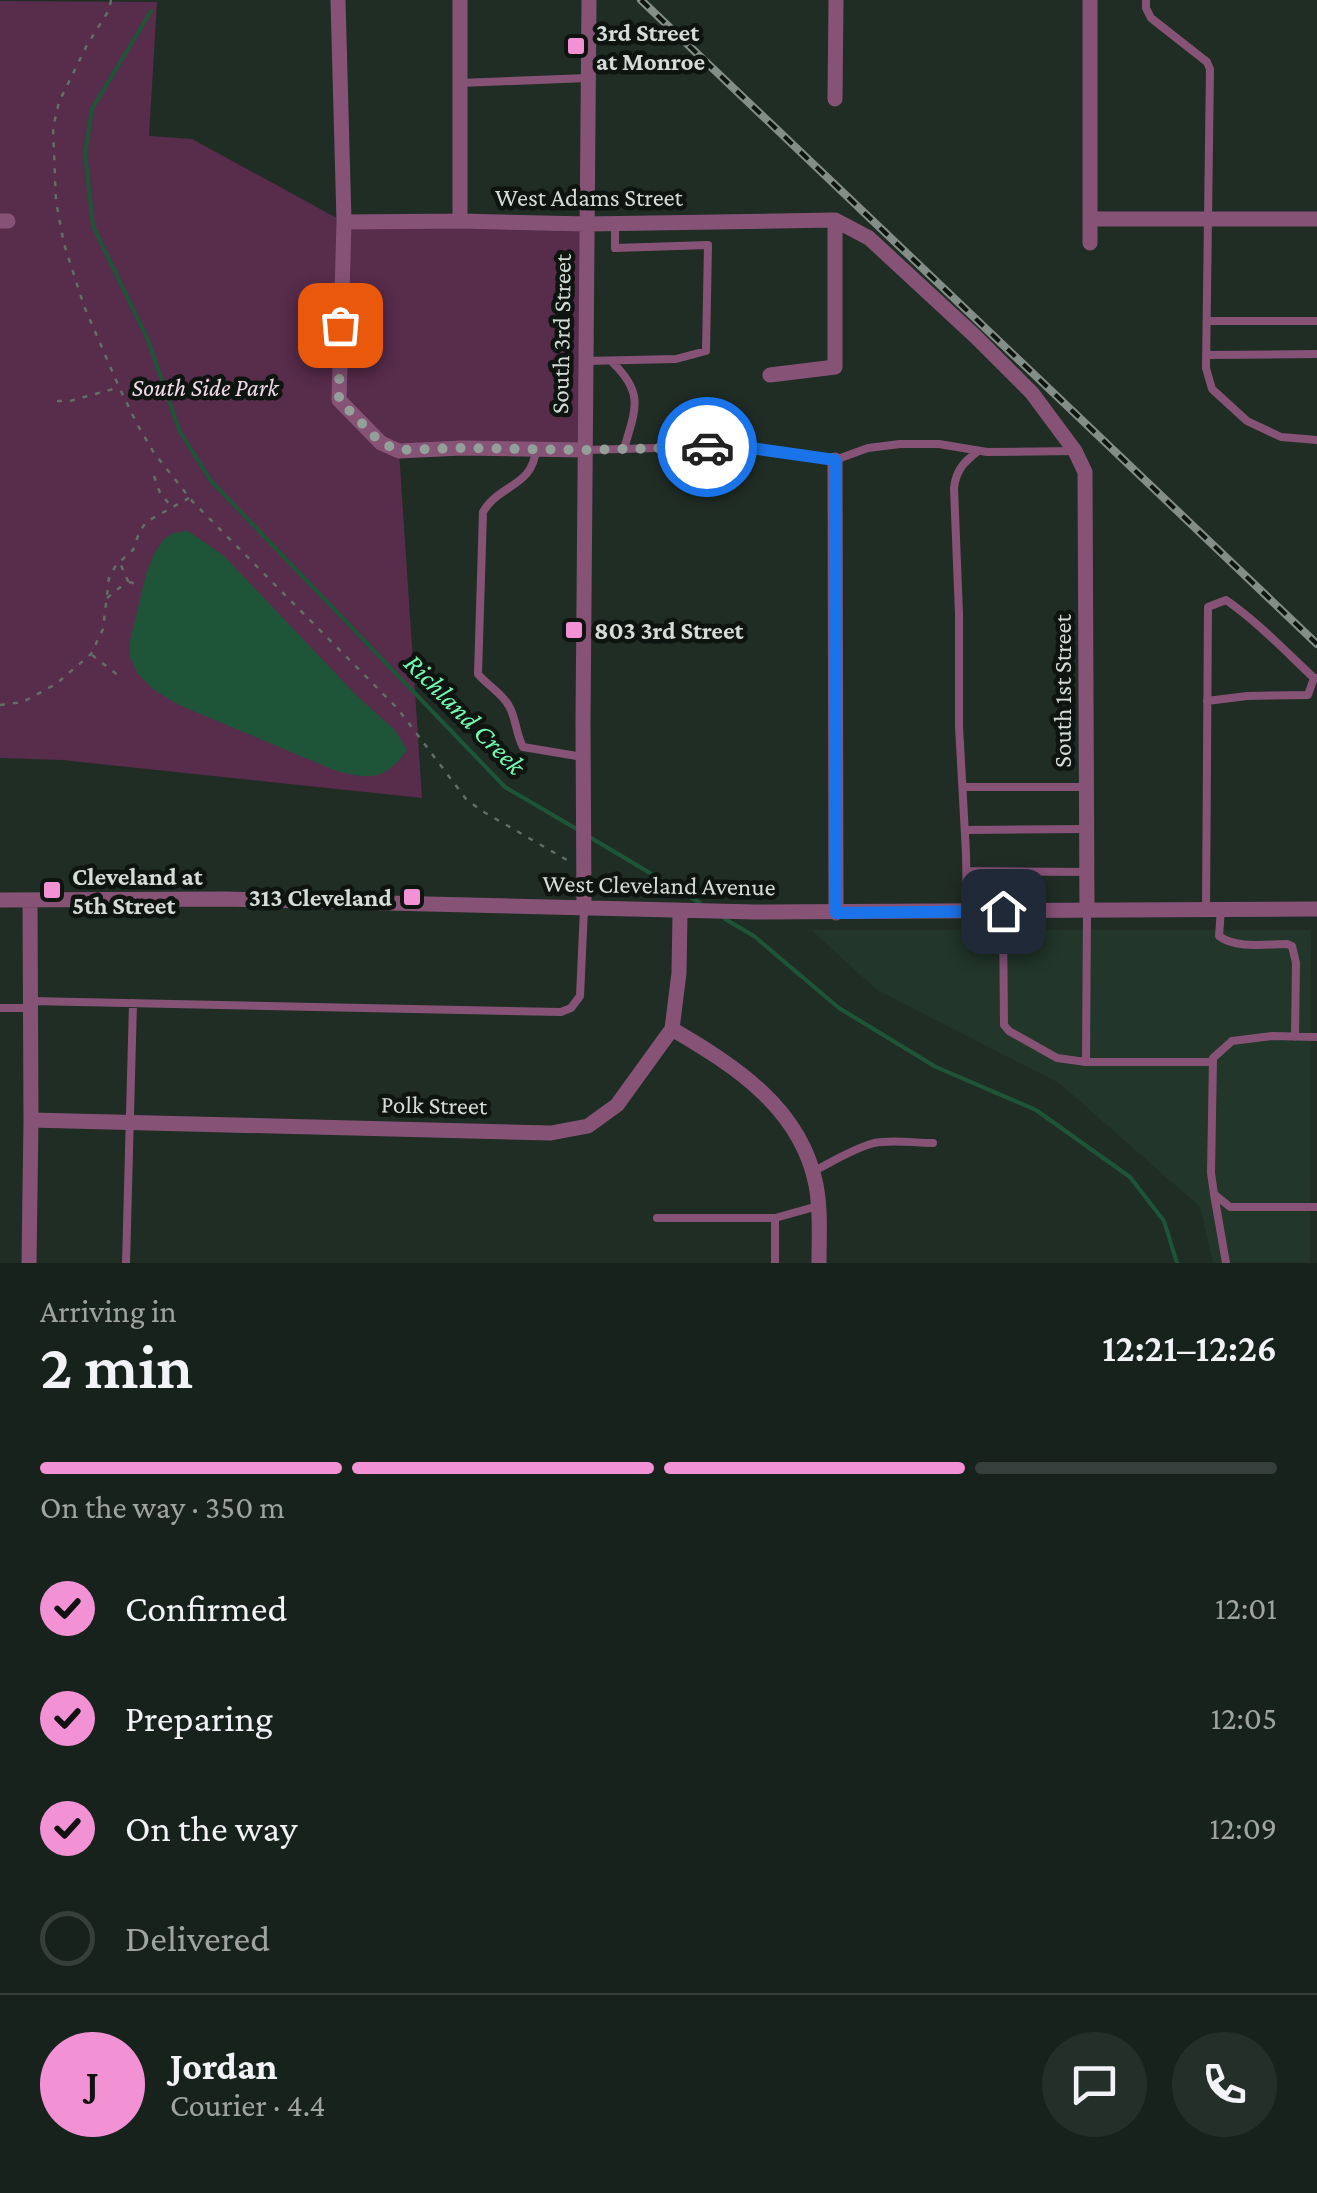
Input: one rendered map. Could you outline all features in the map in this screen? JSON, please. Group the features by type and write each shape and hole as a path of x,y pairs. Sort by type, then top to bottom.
{"street":[{"path":"338,0 344,222 338,393 342,405 381,443 399,450 585,450"},
{"path":"460,0 460,221"},
{"name":"South 3rd Street","path":"584,909 589,0"},
{"path":"835,99 836,0"},
{"path":"1090,0 1090,243"},
{"path":"1090,219 1317,219"},
{"path":"770,375 835,367 835,220 869,238 976,337 1032,393 1075,451"},
{"name":"West Adams Street","path":"344,222 615,224 835,220"},
{"name":"South 1st Street","path":"1075,451 1086,472 1087,910"},
{"path":"835,460 836,913"},
{"name":"West Cleveland Avenue","path":"0,900 225,899 683,912 1317,909"},
{"path":"29,1263 30,900"},
{"name":"Polk Street","path":"31,1120 552,1133 588,1126 617,1105 672,1029 683,912"},
{"path":"672,1029 750,1081 785,1114 812,1172 820,1263"}],"lane":[{"path":"1146,0 1151,18 1210,68 1206,368 1212,389 1248,421 1282,437 1317,440"},
{"path":"460,83 588,78"},
{"path":"585,361 676,359 706,351 708,244 615,248 615,224"},
{"path":"1207,321 1317,321"},
{"path":"1206,355 1317,354"},
{"path":"612,362 629,378 636,399 624,449"},
{"path":"585,450 758,449 835,460 868,448 900,444 1075,451"},
{"path":"536,449 535,462 526,476 483,512 478,674 506,700 522,747 583,757"},
{"path":"967,911 954,488 963,462 978,450"},
{"path":"1207,701 1308,695 1315,678 1254,620 1226,600 1208,607 1207,701 1213,910 1219,936 1224,941 1292,946 1296,963 1294,1037"},
{"path":"963,787 1087,787"},
{"path":"965,830 1087,829"},
{"path":"967,872 1087,872"},
{"path":"0,1008 134,1003 561,1012 571,1008 580,996 584,909"},
{"path":"1086,1062 1087,910"},
{"path":"1003,911 1004,1025 1010,1031 1057,1058 1086,1062 1214,1062"},
{"path":"126,1263 134,1003"},
{"path":"1226,1263 1211,1173 1214,1058 1232,1042 1272,1036 1317,1038"},
{"path":"812,1172 872,1144 933,1144"},
{"path":"1214,1194 1230,1207 1317,1206"},
{"path":"656,1218 775,1218 818,1206"},
{"path":"775,1218 775,1263"}],"path":[{"path":"110,0 109,10 58,102 53,152 64,244 84,306 118,388 154,453 189,498 398,709 466,799 547,850 569,861 583,861"},
{"path":"57,401 118,388"},
{"path":"154,476 160,493 172,507"},
{"path":"0,705 23,702 56,684 91,654 103,629 109,578 133,550 146,522 189,498"},
{"path":"120,562 128,581"},
{"path":"128,581 141,584"},
{"path":"106,598 128,581"},
{"path":"91,654 119,676"}],"shaded area":[{"path":"188,531 223,555 358,697 395,730 407,750 391,768 366,776 334,770 179,705 154,690 138,674 130,657 130,641 146,574 163,540 173,533"},
{"path":"811,930 1311,930 1310,1263 1213,1263 1200,1207 1059,1083 877,990"}],"green space":[{"name":"South Side Park","path":"0,1 157,2 149,136 192,139 344,222 581,224 585,450 399,451 422,798 62,760 0,758"}],"waterway":[{"name":"Richland Creek","path":"151,11 92,109 85,153 93,226 148,340 179,430 211,481 505,787 580,831"},
{"name":"Richland Creek","path":"588,836 700,903"},
{"name":"Richland Creek","path":"725,919 754,936 839,1008 936,1067 1036,1110 1130,1177 1164,1221 1177,1263"}],"railway":[{"path":"641,0 1317,644"}],"way so far":[{"path":"340,325 339,400 388,448 707,447"}],"place":[{"name":"3rd Street at Monroe","path":"576,46"},
{"name":"803 3rd Street","path":"574,630"},
{"name":"Cleveland at 5th Street","path":"52,890"},
{"name":"313 Cleveland","path":"412,897"}],"route":[{"path":"707,447 758,449 835,460 836,913 1003,911"}]}
